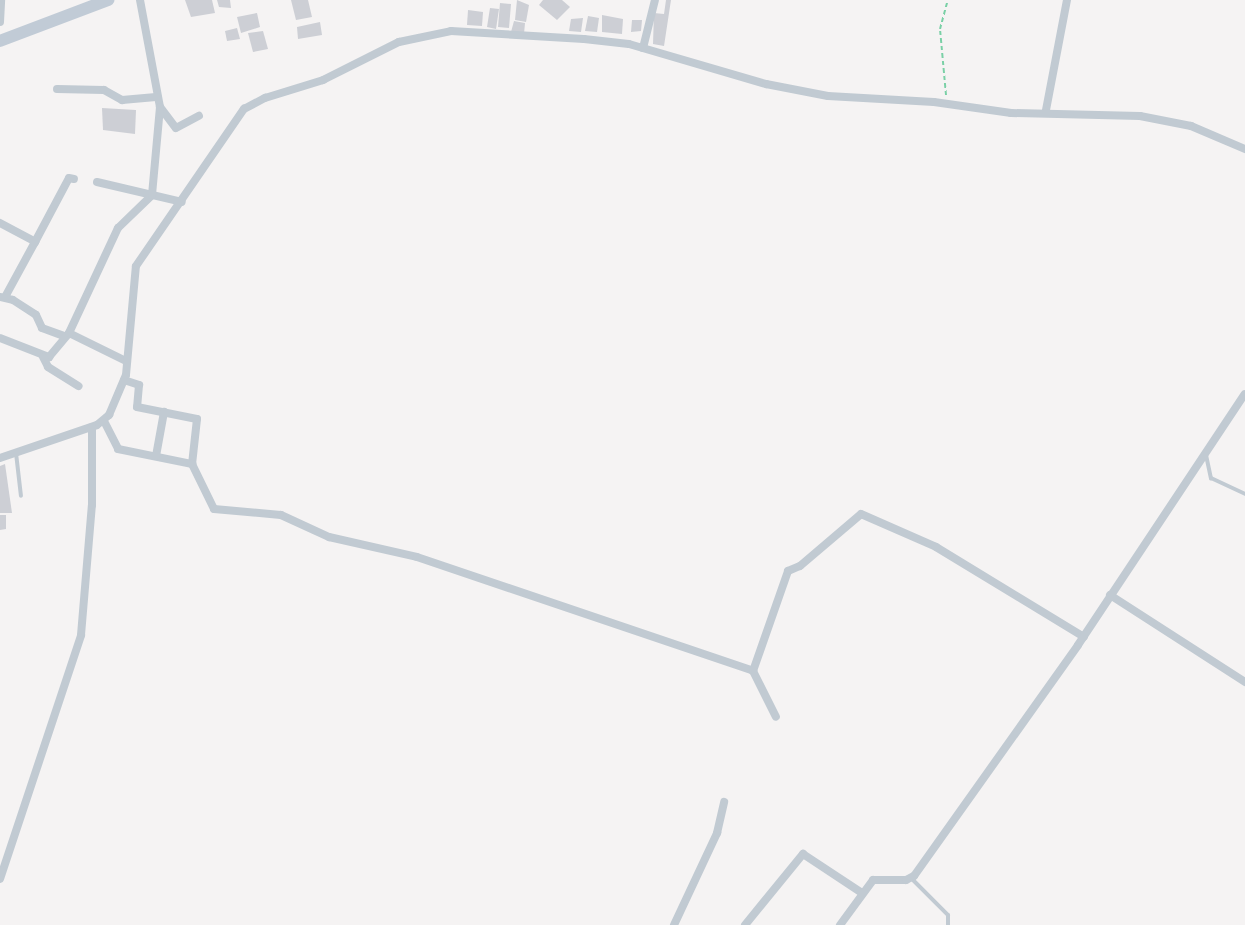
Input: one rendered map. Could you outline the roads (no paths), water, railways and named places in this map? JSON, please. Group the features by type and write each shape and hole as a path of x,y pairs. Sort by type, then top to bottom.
{"main road":[{"path":"0,41 108,0"}],"street":[{"path":"0,22 1,0"},
{"path":"140,0 149,33 147,54 160,107 176,128 199,116"},
{"path":"644,45 655,0"},
{"path":"1046,111 1067,0"},
{"path":"1,457 104,421 124,380 136,266 177,200 244,109 265,98 323,80 399,42 450,31 644,45 797,90 873,101 947,104 1011,113 1046,111 1178,122 1245,149"},
{"path":"57,89 104,90 122,100 156,97"},
{"path":"0,338 43,357 54,355 67,335 118,228 152,195 160,107"},
{"path":"74,179 69,178 2,297 36,315 42,328 67,335 126,361"},
{"path":"98,182 177,200"},
{"path":"0,223 34,242"},
{"path":"43,357 48,367 78,386"},
{"path":"124,380 140,385 137,407 197,420 192,464 215,510 280,515 329,537 417,557 753,671 776,717"},
{"path":"840,925 862,893 877,878 911,878 1084,637 1245,394"},
{"path":"156,456 164,412"},
{"path":"104,421 113,447 192,464"},
{"path":"0,879 81,635 92,506 92,427"},
{"path":"753,671 788,571 800,567 861,514 936,547 1084,637"},
{"path":"1110,596 1245,682"},
{"path":"674,925 717,833 724,802"},
{"path":"745,925 803,854 862,893"}],"lane":[{"path":"16,452 21,496"},
{"path":"1204,454 1210,461 1211,478 1245,494"},
{"path":"911,878 948,915 948,925"}]}
